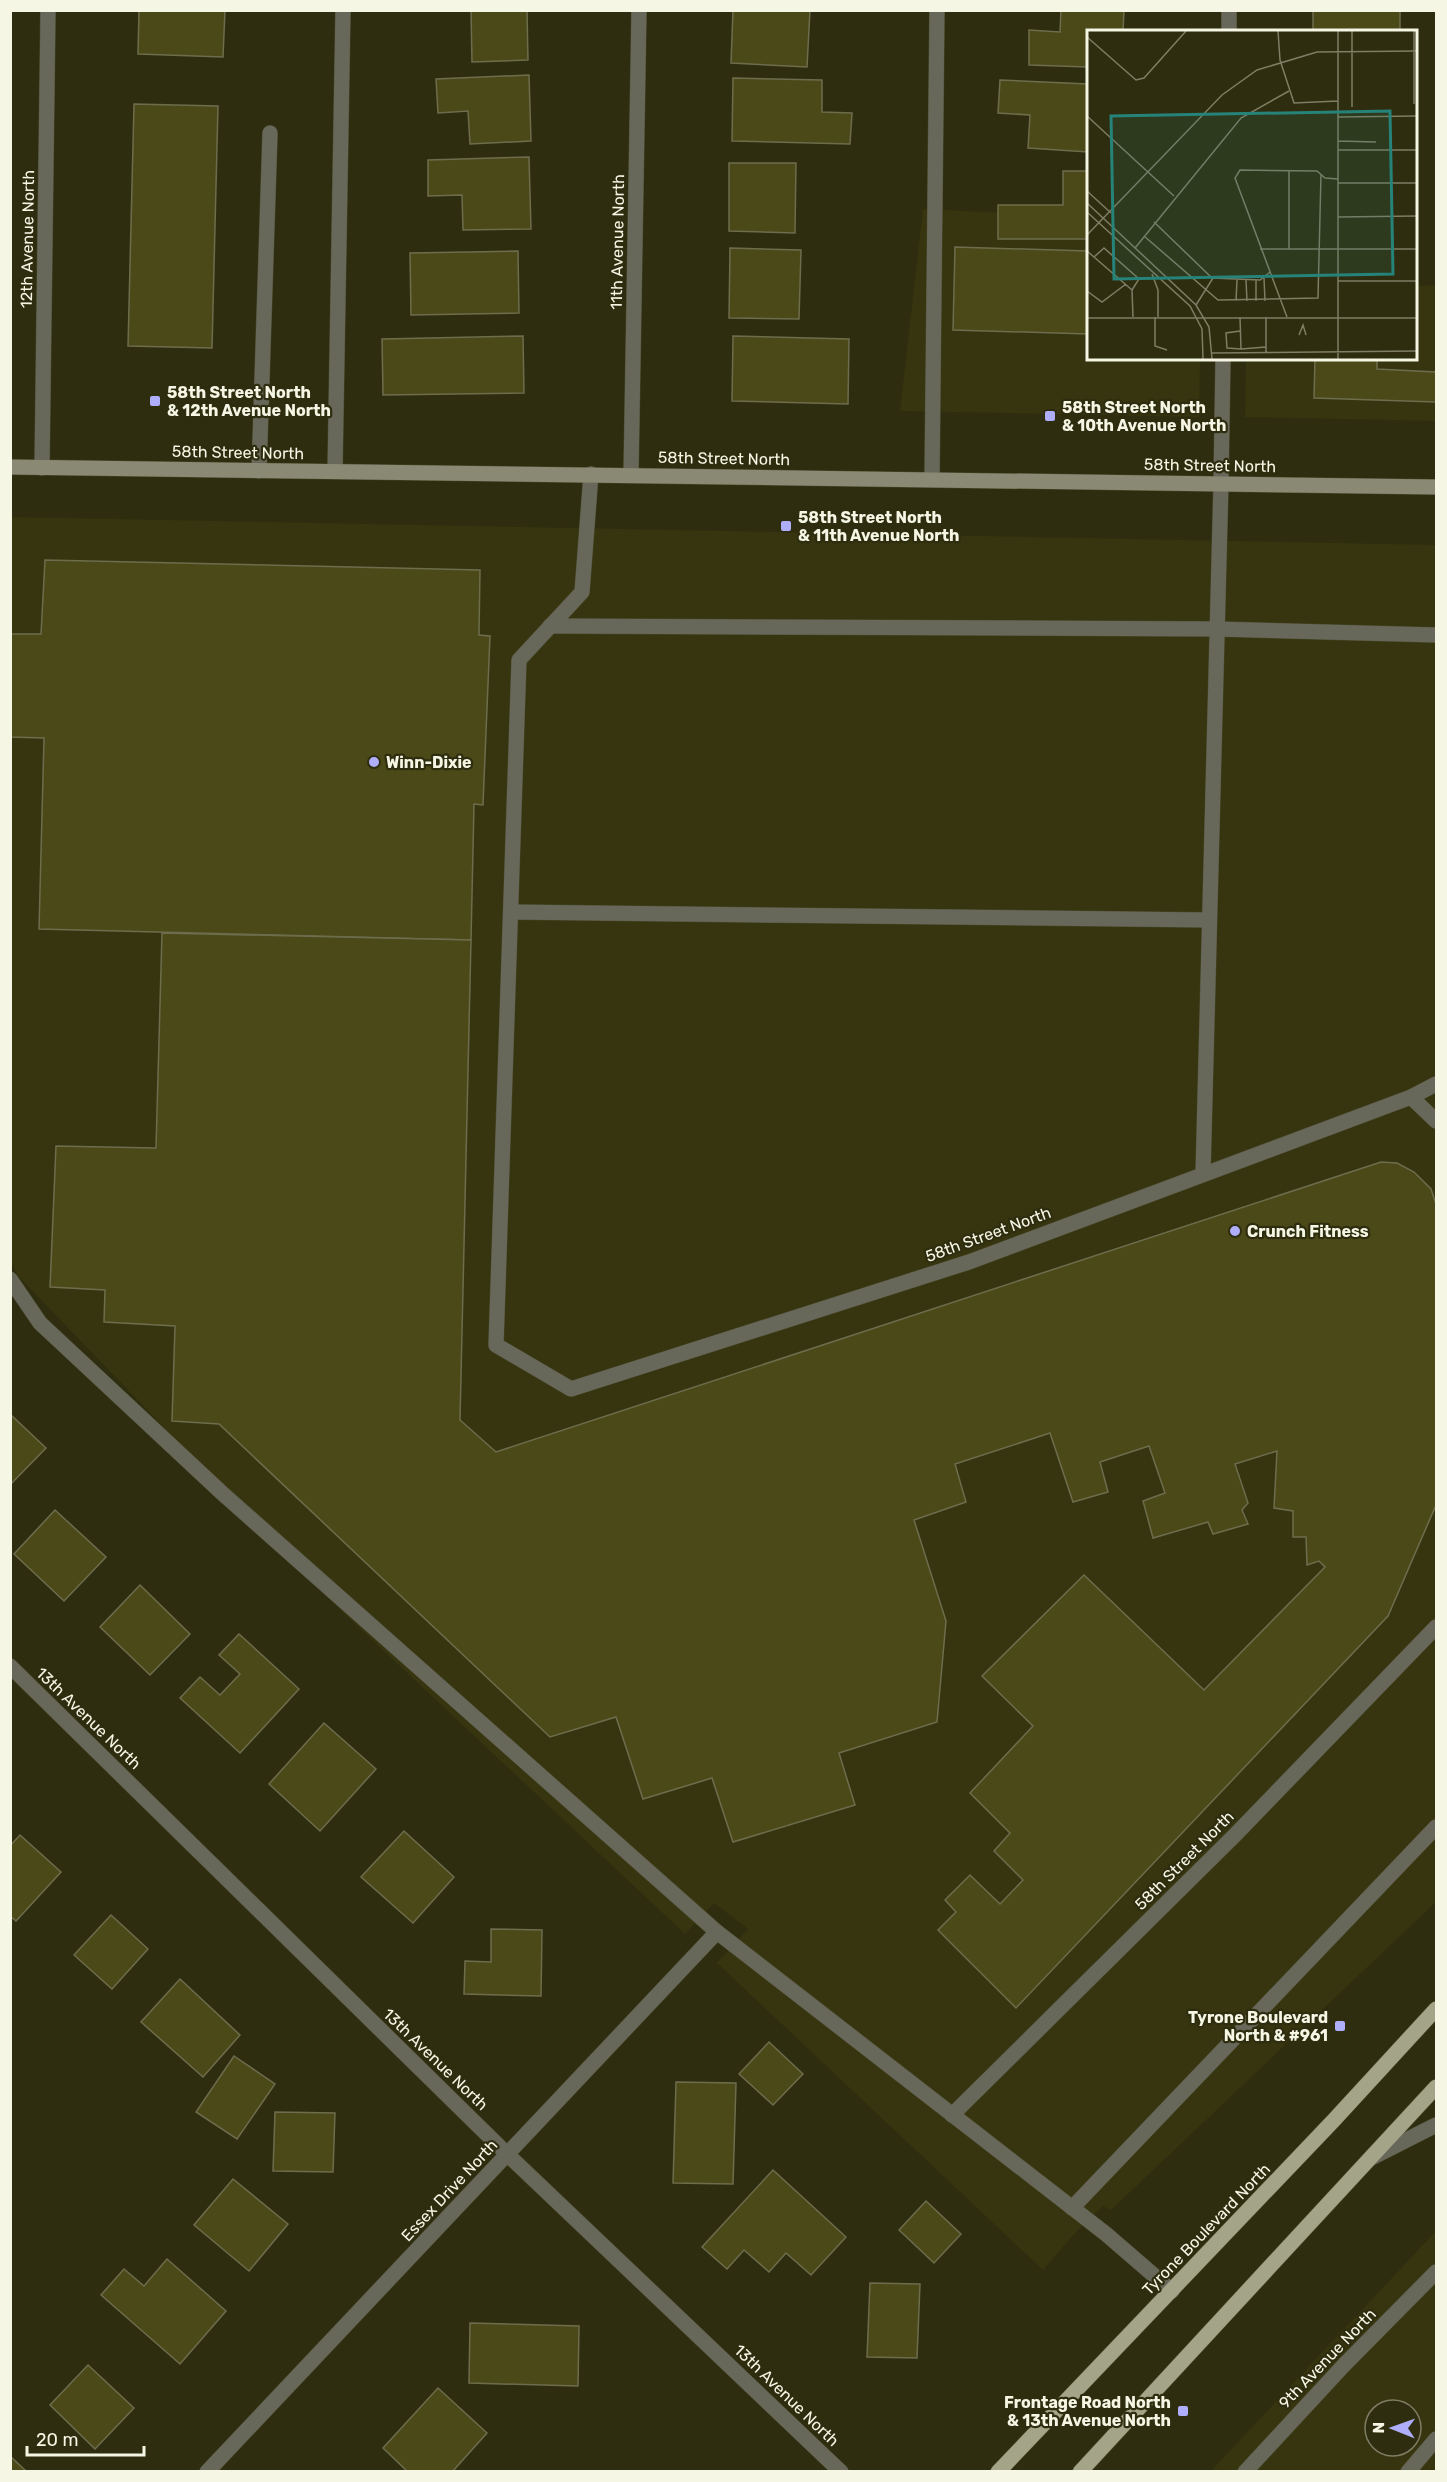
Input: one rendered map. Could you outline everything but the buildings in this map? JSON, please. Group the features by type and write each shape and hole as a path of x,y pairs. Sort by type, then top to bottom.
{"main road":[{"name":"Tyrone Boulevard North","path":"998,2472 1437,2009"},
{"path":"1080,2472 1437,2087"}],"street":[{"name":"12th Avenue North","path":"42,468 48,10"},
{"path":"335,471 343,10"},
{"name":"11th Avenue North","path":"631,475 639,10"},
{"path":"932,479 937,10"},
{"path":"1229,10 1229,30"},
{"path":"259,471 270,133"},
{"path":"1203,1174 1223,360"},
{"name":"58th Street North","path":"10,467 1437,487"},
{"path":"591,474 582,592 519,660 511,912 1209,920"},
{"path":"550,626 1217,629 1437,635"},
{"name":"58th Street North","path":"511,912 496,1345 571,1389 958,1265 1411,1097 1437,1084"},
{"path":"1411,1097 1437,1121"},
{"path":"10,1279 40,1323 222,1493 717,1932 1106,2234 1172,2291"},
{"name":"58th Street North","path":"952,2115 1236,1834 1437,1627"},
{"name":"13th Avenue North","path":"10,1666 507,2154 842,2472"},
{"path":"1072,2208 1437,1827"},
{"name":"Essex Drive North","path":"207,2472 717,1932"},
{"path":"1368,2159 1437,2126"},
{"name":"9th Avenue North","path":"1245,2472 1344,2365 1437,2272"},
{"path":"1408,2472 1437,2439"}],"shaded area":[{"path":"923,209 1087,217 1087,360 1200,360 1199,417 900,411"},
{"path":"1436,285 1436,421 1245,417 1246,360 1417,360 1417,286"},
{"path":"10,517 1436,545 1436,1902 1111,2210 1103,2206 1075,2233 1043,2270 717,1963 748,1929 714,1903 685,1934 334,1604 18,1276 10,1261"},
{"path":"1436,2231 1436,2471 1211,2471"}],"place":[{"name":"58th Street North & 12th Avenue North","path":"155,401"},
{"name":"58th Street North & 10th Avenue North","path":"1050,416"},
{"name":"58th Street North & 11th Avenue North","path":"786,526"},
{"name":"Winn-Dixie","path":"374,762"},
{"name":"Crunch Fitness","path":"1235,1231"},
{"name":"Tyrone Boulevard North & #961","path":"1340,2026"},
{"name":"Frontage Road North & 13th Avenue North","path":"1183,2411"}]}
